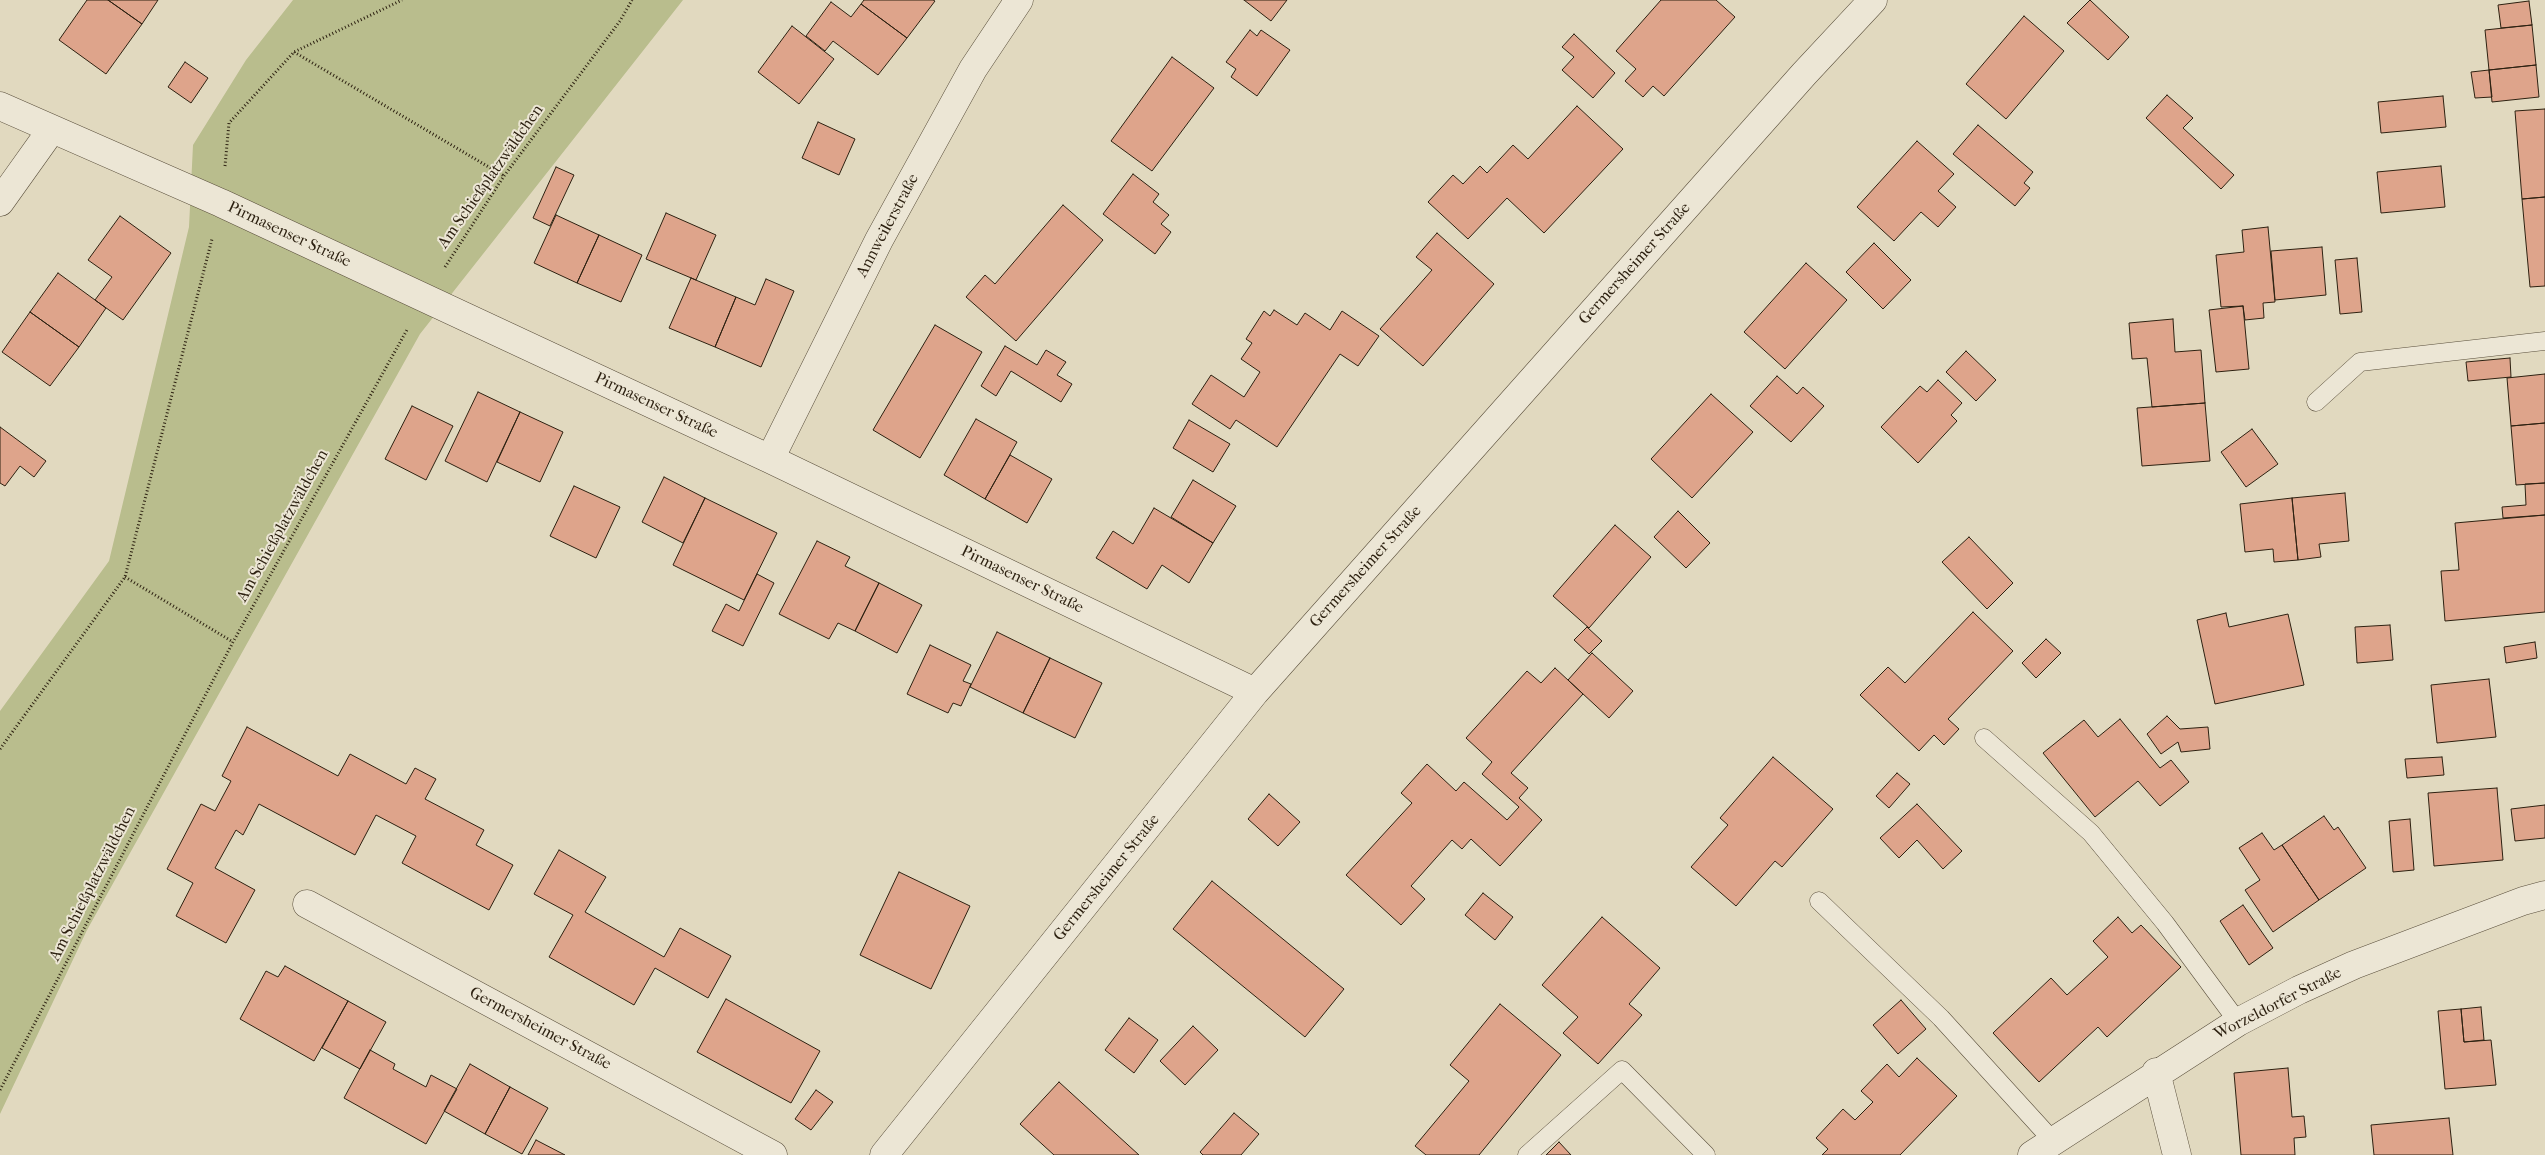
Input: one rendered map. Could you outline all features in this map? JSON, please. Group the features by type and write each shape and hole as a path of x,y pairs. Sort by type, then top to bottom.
{"street":[{"name":"Annweilerstraße","path":"770,459 879,240 973,69 1019,0"},
{"name":"Germersheimer Straße","path":"884,1155 1255,692 1797,81 1873,0"},
{"name":"Pirmasenser Straße","path":"0,106 221,203 770,459 1255,692"},
{"path":"0,202 52,129"},
{"name":"Worzeldorfer Straße","path":"2042,1148 2156,1072 2238,1022 2299,990 2354,965 2523,901 2545,895"},
{"name":"Germersheimer Straße","path":"307,904 773,1155"},
{"path":"2156,1072 2177,1155"}],"lane":[{"path":"2316,402 2360,362 2545,341"},
{"path":"1984,738 2091,833 2165,923 2238,1022"},
{"path":"1819,901 1941,1018 2042,1148"},
{"path":"1527,1155 1622,1070 1706,1155"}],"path":[{"path":"0,748 125,577 221,203 229,122 294,52 402,0"},
{"name":"Am Schießplatzwäldchen","path":"0,1090 233,642 425,298 504,176 620,21 632,0"},
{"path":"294,52 504,176"},
{"path":"125,577 233,642"}],"green space":[{"path":"293,0 683,0 420,334 87,930 0,1114 0,711 109,561 189,227 193,145 246,60"}],"building":[{"path":"87,0 108,0 142,24 106,74 59,40"},
{"path":"108,0 158,0 142,24"},
{"path":"864,0 935,1 907,38 861,4"},
{"path":"1244,0 1287,0 1271,21"},
{"path":"1661,0 1716,0 1735,17 1664,96 1653,86 1643,97 1625,81 1636,69 1616,51"},
{"path":"2090,0 2129,37 2108,60 2067,23"},
{"path":"2529,1 2532,25 2501,28 2498,5"},
{"path":"831,2 851,17 861,4 907,38 878,75 833,41 825,51 806,36"},
{"path":"2024,16 2064,51 2006,119 1966,84"},
{"path":"2532,25 2536,65 2489,70 2485,30"},
{"path":"792,26 834,59 799,104 758,72"},
{"path":"1250,30 1257,36 1261,30 1290,50 1257,96 1231,77 1236,69 1226,62"},
{"path":"1574,34 1615,73 1593,98 1562,70 1574,57 1562,47"},
{"path":"1172,57 1214,88 1152,171 1111,141"},
{"path":"185,62 208,78 191,103 168,87"},
{"path":"2536,65 2539,97 2492,102 2489,70"},
{"path":"2489,70 2492,97 2475,98 2471,72"},
{"path":"2167,95 2193,118 2183,128 2234,175 2221,189 2146,118"},
{"path":"2443,96 2446,127 2381,133 2378,102"},
{"path":"1577,106 1623,149 1544,233 1507,198 1468,239 1428,202 1453,175 1463,184 1480,166 1487,173 1513,145 1528,159"},
{"path":"2545,109 2545,197 2522,199 2515,111"},
{"path":"818,122 855,139 839,175 802,158"},
{"path":"1978,125 2033,172 2024,183 2030,188 2015,206 1953,154"},
{"path":"1917,141 1954,174 1938,191 1956,207 1938,227 1921,212 1894,241 1857,207"},
{"path":"2441,166 2445,207 2381,213 2377,172"},
{"path":"556,167 574,175 550,226 533,218"},
{"path":"1133,174 1159,194 1153,202 1169,215 1161,224 1171,232 1155,254 1103,214"},
{"path":"2545,197 2545,286 2530,287 2522,199"},
{"path":"1063,205 1103,240 1016,341 966,297 985,275 995,284"},
{"path":"666,213 716,235 696,280 646,259"},
{"path":"556,215 599,235 577,283 534,263"},
{"path":"120,216 171,253 123,320 95,300 112,277 88,260"},
{"path":"2268,227 2275,302 2263,303 2264,318 2245,320 2243,306 2221,307 2216,255 2244,252 2242,230"},
{"path":"1437,233 1494,284 1423,366 1380,329 1432,270 1416,257"},
{"path":"599,235 642,255 621,302 577,283"},
{"path":"1874,243 1911,280 1883,309 1846,272"},
{"path":"2322,247 2326,295 2275,300 2271,251"},
{"path":"2357,258 2362,312 2340,314 2335,260"},
{"path":"1806,263 1847,300 1785,369 1744,332"},
{"path":"58,273 106,308 79,347 30,312"},
{"path":"691,278 736,297 715,347 669,328"},
{"path":"766,279 794,291 761,367 715,347 736,297 755,305"},
{"path":"2243,306 2249,369 2216,372 2209,310"},
{"path":"1274,310 1297,325 1305,313 1330,330 1342,311 1379,336 1358,366 1340,354 1277,447 1236,420 1230,429 1192,404 1211,375 1244,397 1260,372 1241,359 1252,343 1246,339 1264,311 1270,316"},
{"path":"30,312 79,347 50,386 2,352"},
{"path":"2173,319 2175,352 2201,350 2205,403 2152,407 2147,358 2132,359 2129,323"},
{"path":"935,325 982,352 920,458 873,430"},
{"path":"1005,346 1037,365 1046,350 1066,362 1057,375 1072,384 1061,402 1011,371 996,396 981,386"},
{"path":"1966,351 1996,380 1976,401 1946,372"},
{"path":"2510,358 2511,377 2468,381 2466,362"},
{"path":"2545,374 2545,423 2511,426 2507,378"},
{"path":"1777,376 1797,394 1803,387 1824,406 1791,442 1750,406"},
{"path":"1938,380 1962,403 1951,415 1957,421 1918,463 1881,427 1920,386 1927,392"},
{"path":"478,392 520,412 487,482 445,461"},
{"path":"1711,394 1753,432 1692,498 1651,459"},
{"path":"2205,403 2210,461 2142,466 2137,408"},
{"path":"412,406 453,426 426,480 385,459"},
{"path":"520,412 563,432 540,482 497,462"},
{"path":"976,419 1017,442 985,499 944,475"},
{"path":"1189,420 1230,444 1213,472 1173,448"},
{"path":"2545,423 2545,483 2516,485 2511,426"},
{"path":"0,427 46,461 34,477 20,466 5,486 0,483"},
{"path":"2252,429 2278,464 2246,487 2221,452"},
{"path":"1010,455 1052,479 1027,523 985,499"},
{"path":"664,477 705,498 683,543 642,522"},
{"path":"1193,480 1236,506 1213,543 1171,517"},
{"path":"2545,483 2545,515 2503,518 2502,507 2526,505 2525,484"},
{"path":"574,486 620,507 596,558 550,536"},
{"path":"2345,493 2349,541 2319,544 2321,557 2298,560 2292,498"},
{"path":"705,498 777,533 744,600 673,565"},
{"path":"2292,498 2298,560 2274,562 2273,549 2245,552 2240,504"},
{"path":"1154,508 1213,543 1189,583 1162,565 1147,589 1096,558 1113,531 1133,544"},
{"path":"1678,511 1710,543 1686,568 1654,537"},
{"path":"2545,515 2545,612 2445,621 2441,571 2459,570 2455,523"},
{"path":"1615,525 1651,557 1589,628 1553,596"},
{"path":"1969,537 2013,583 1987,609 1942,562"},
{"path":"817,541 850,557 845,566 879,583 855,631 838,623 829,639 779,614"},
{"path":"757,574 774,583 743,646 712,631 726,604 739,611"},
{"path":"879,583 922,605 897,653 855,631"},
{"path":"1973,612 2013,651 1948,719 1959,729 1944,745 1934,735 1919,751 1860,695 1888,667 1905,683"},
{"path":"2226,613 2229,627 2288,614 2304,685 2215,704 2197,620"},
{"path":"2390,625 2393,660 2357,663 2355,627"},
{"path":"1587,627 1602,641 1589,654 1574,640"},
{"path":"997,632 1050,658 1023,713 970,687"},
{"path":"2046,639 2061,653 2036,678 2022,663"},
{"path":"2535,642 2537,658 2506,663 2504,647"},
{"path":"930,645 971,665 963,681 971,684 961,706 953,703 948,713 907,694"},
{"path":"1592,653 1633,691 1609,718 1568,680"},
{"path":"1050,658 1102,683 1075,738 1023,713"},
{"path":"1555,668 1583,694 1511,773 1528,788 1519,798 1542,820 1500,866 1471,839 1462,849 1452,840 1411,886 1425,899 1401,925 1346,875 1412,803 1401,793 1427,764 1456,791 1464,782 1507,820 1519,807 1482,774 1492,762 1466,738 1527,671 1541,683"},
{"path":"2489,679 2496,737 2437,743 2431,685"},
{"path":"2167,716 2180,729 2208,727 2210,749 2181,752 2178,742 2161,754 2147,734"},
{"path":"2120,719 2160,768 2171,760 2189,782 2160,806 2138,781 2095,817 2043,753 2084,720 2098,737"},
{"path":"247,727 338,776 350,754 406,784 415,768 436,779 425,799 484,830 476,845 513,865 489,910 402,863 416,836 376,815 355,855 259,804 243,835 236,830 215,868 255,890 226,943 176,916 193,883 167,869 201,804 215,811 231,781 222,776"},
{"path":"1773,757 1833,809 1782,867 1775,861 1736,906 1691,867 1728,825 1720,818"},
{"path":"2442,757 2444,775 2407,778 2405,759"},
{"path":"1897,773 1910,784 1889,808 1876,796"},
{"path":"2497,788 2503,860 2434,866 2428,793"},
{"path":"1269,794 1300,822 1278,846 1248,819"},
{"path":"1917,804 1962,851 1943,869 1917,840 1899,858 1880,838"},
{"path":"2545,805 2545,838 2515,841 2511,809"},
{"path":"2324,816 2334,830 2338,827 2366,868 2319,900 2282,845"},
{"path":"2410,819 2414,870 2393,872 2389,821"},
{"path":"2262,833 2274,850 2282,845 2319,900 2273,932 2245,890 2260,880 2239,848"},
{"path":"559,850 606,877 585,912 664,957 680,928 731,956 708,998 655,968 634,1005 549,957 573,915 534,894"},
{"path":"899,872 970,906 931,989 860,955"},
{"path":"1212,881 1344,989 1305,1037 1173,929"},
{"path":"1483,893 1513,917 1495,940 1465,915"},
{"path":"2243,905 2273,948 2249,965 2220,921"},
{"path":"1602,917 1660,968 1629,1004 1642,1015 1598,1064 1563,1033 1578,1017 1542,985"},
{"path":"2118,917 2132,933 2141,925 2181,967 2107,1037 2098,1027 2039,1082 1993,1033 2051,978 2067,995 2108,957 2093,941"},
{"path":"285,966 348,1001 314,1061 240,1019 266,971 278,977"},
{"path":"726,999 820,1051 791,1103 697,1052"},
{"path":"1901,1000 1926,1029 1898,1054 1873,1025"},
{"path":"348,1001 386,1022 360,1069 322,1048"},
{"path":"1500,1004 1561,1055 1479,1155 1426,1155 1415,1146 1469,1081 1450,1065"},
{"path":"2481,1007 2484,1040 2464,1042 2461,1009"},
{"path":"2461,1009 2464,1042 2491,1040 2496,1085 2445,1089 2438,1011"},
{"path":"1129,1018 1158,1040 1134,1073 1105,1050"},
{"path":"1193,1026 1218,1050 1185,1085 1160,1061"},
{"path":"370,1050 395,1064 393,1069 426,1087 431,1075 457,1089 426,1144 344,1098"},
{"path":"1917,1058 1957,1096 1900,1155 1822,1155 1828,1149 1816,1138 1843,1109 1855,1120 1873,1102 1861,1091 1887,1064 1899,1077"},
{"path":"470,1064 510,1087 485,1134 444,1111"},
{"path":"2288,1068 2292,1117 2304,1116 2306,1137 2294,1138 2295,1155 2241,1155 2234,1073"},
{"path":"1059,1082 1139,1155 1054,1155 1020,1124"},
{"path":"510,1087 548,1108 522,1154 485,1134"},
{"path":"816,1090 833,1102 811,1130 795,1119"},
{"path":"1234,1113 1259,1134 1241,1155 1203,1155 1200,1152"},
{"path":"2449,1118 2453,1155 2374,1155 2371,1125"},
{"path":"536,1140 565,1155 528,1155"},
{"path":"1559,1142 1571,1155 1546,1155"}]}
